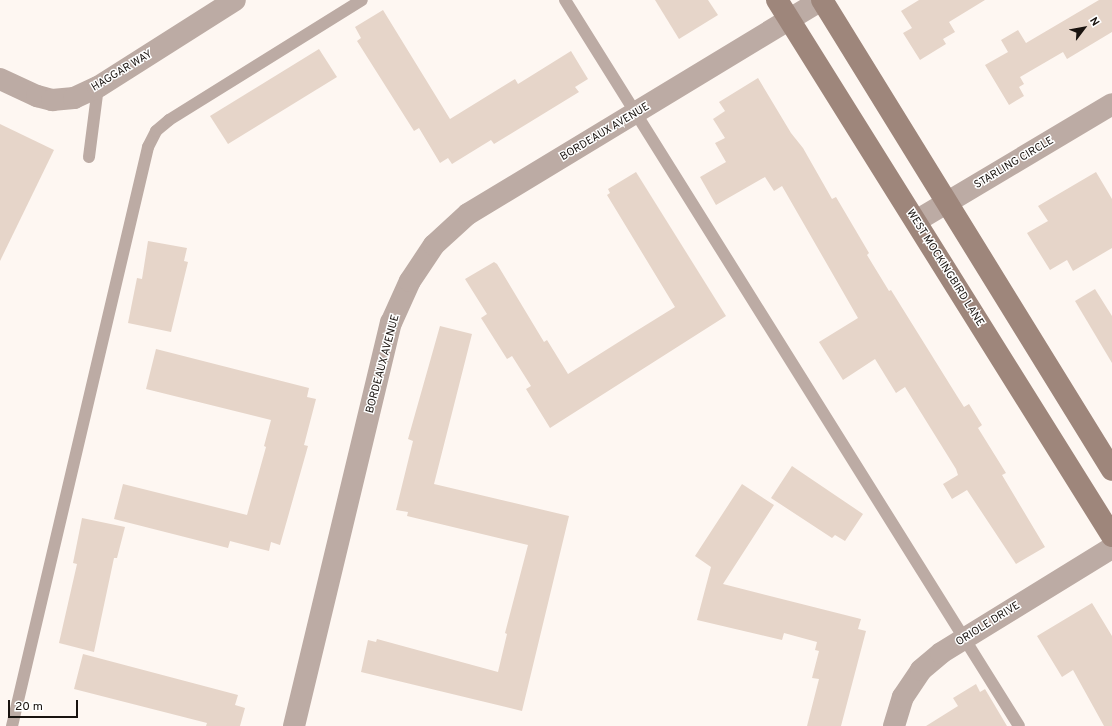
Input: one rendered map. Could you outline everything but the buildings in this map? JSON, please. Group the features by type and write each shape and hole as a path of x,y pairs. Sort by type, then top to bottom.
{"main road":[{"name":"WEST MOCKINGBIRD LANE","path":"777,0 1112,536"},
{"path":"821,0 948,201 1112,470"}],"street":[{"name":"HAGGAR WAY","path":"0,79 37,96 52,100 74,98 98,86 235,0"},
{"name":"BORDEAUX AVENUE","path":"294,726 391,323 410,282 434,245 468,214 637,113 821,0"},
{"name":"STARLING CIRCLE","path":"916,221 1112,104"},
{"name":"ORIOLE DRIVE","path":"894,726 904,697 921,670 966,637 1112,548"}],"lane":[{"path":"12,726 148,147 156,131 169,120 362,0"},
{"path":"565,0 966,637 1019,726"},
{"path":"89,157 98,86"}]}
